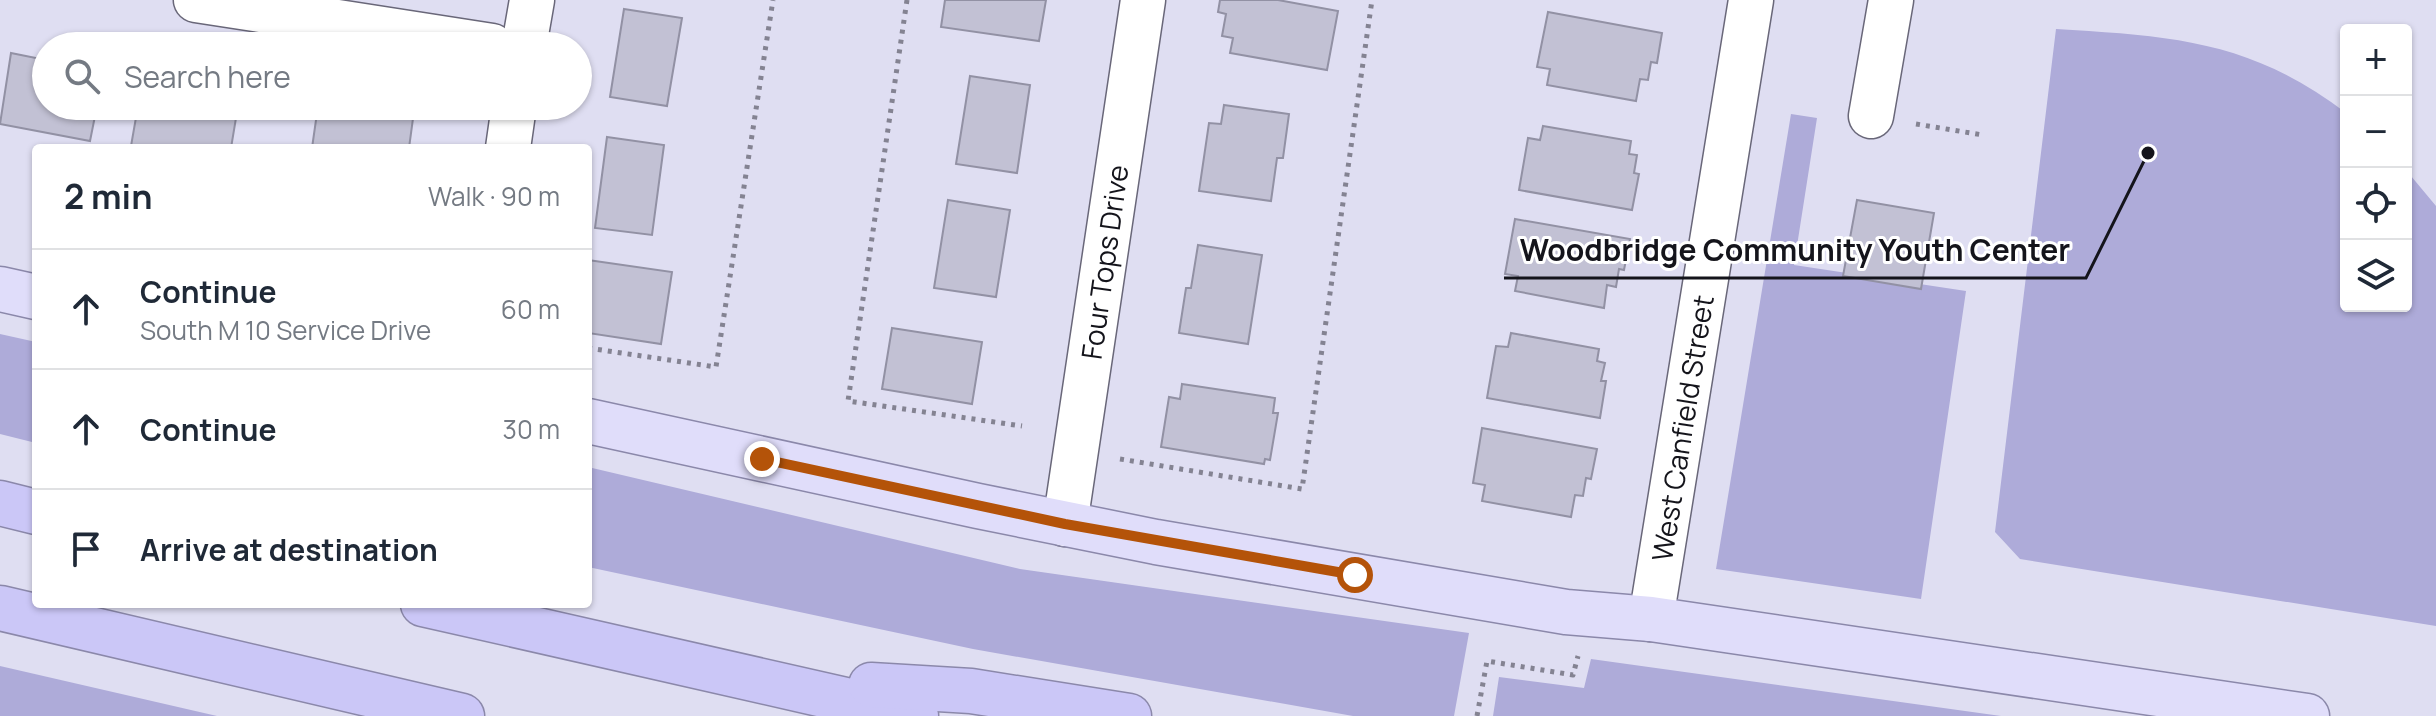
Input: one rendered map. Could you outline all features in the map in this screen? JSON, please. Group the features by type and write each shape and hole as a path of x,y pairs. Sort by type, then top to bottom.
{"highway":[{"path":"0,503 32,511"},
{"path":"0,608 462,716"},
{"path":"440,608 916,716"},
{"path":"745,678 971,691 1129,716"}],"main road":[{"path":"0,289 32,296"},
{"path":"592,422 1065,524 1566,612 1651,619 2307,716"}],"street":[{"path":"196,0 402,32"},
{"path":"526,32 532,0"},
{"name":"Four Tops Drive","path":"1065,524 1143,0"},
{"name":"West Canfield Street","path":"1651,619 1751,0"},
{"path":"1871,116 1891,0"},
{"path":"509,144 512,120"}],"path":[{"path":"592,349 716,367 773,0"},
{"path":"907,0 848,401 1022,426"},
{"path":"1119,459 1302,489 1372,0"},
{"path":"1871,116 1983,135"},
{"path":"1477,716 1487,661 1573,675"}],"shaded area":[{"path":"2056,29 2173,39 2208,46 2277,70 2340,109 2340,312 2412,312 2412,177 2436,206 2436,626 2020,559 1995,532"},
{"path":"1791,114 1817,118 1794,265 1966,291 1921,599 1716,569"},
{"path":"0,334 32,341 32,442 0,434"},
{"path":"592,468 1020,569 1469,633 1454,716 1353,716 973,649 592,568"},
{"path":"1591,659 2001,716 1493,716 1499,677 1584,688"},
{"path":"0,666 217,716 0,716"}],"building":[{"path":"945,0 1046,0 1039,41 941,27"},
{"path":"1220,0 1278,0 1338,11 1327,70 1230,53 1233,38 1222,36 1226,14 1218,12"},
{"path":"624,9 682,18 667,106 610,97"},
{"path":"1548,12 1662,33 1657,63 1651,62 1648,80 1640,79 1636,101 1547,85 1550,69 1537,67"},
{"path":"11,53 32,57 32,120 94,120 90,141 0,124"},
{"path":"970,76 1030,85 1017,173 956,164"},
{"path":"1224,105 1289,114 1283,158 1277,158 1271,201 1199,191 1209,123 1221,124"},
{"path":"136,120 236,120 232,144 131,144"},
{"path":"316,120 413,120 410,144 313,144"},
{"path":"1543,126 1631,141 1629,154 1637,155 1634,173 1639,174 1632,210 1519,190 1528,138 1540,140"},
{"path":"607,137 664,145 652,235 595,228"},
{"path":"948,200 1010,210 996,297 934,288"},
{"path":"1857,200 1934,213 1921,289 1843,276"},
{"path":"1515,219 1630,239 1624,270 1619,269 1616,287 1607,285 1604,308 1515,291 1518,276 1505,274"},
{"path":"1198,245 1262,255 1248,344 1179,333 1186,288 1191,288"},
{"path":"592,261 672,272 661,344 592,334"},
{"path":"892,328 982,342 972,404 882,389"},
{"path":"1511,333 1599,349 1597,361 1605,363 1601,381 1606,381 1600,418 1487,398 1496,346 1508,347"},
{"path":"1182,384 1275,398 1273,413 1278,413 1270,460 1265,459 1264,464 1161,447 1169,397 1180,399"},
{"path":"1482,428 1597,449 1591,479 1586,478 1583,496 1575,495 1571,517 1482,501 1485,485 1473,483"}],"place":[{"name":"Woodbridge Community Youth Center","path":"2148,153"}],"route":[{"path":"762,459 1156,542 1355,575"}]}
